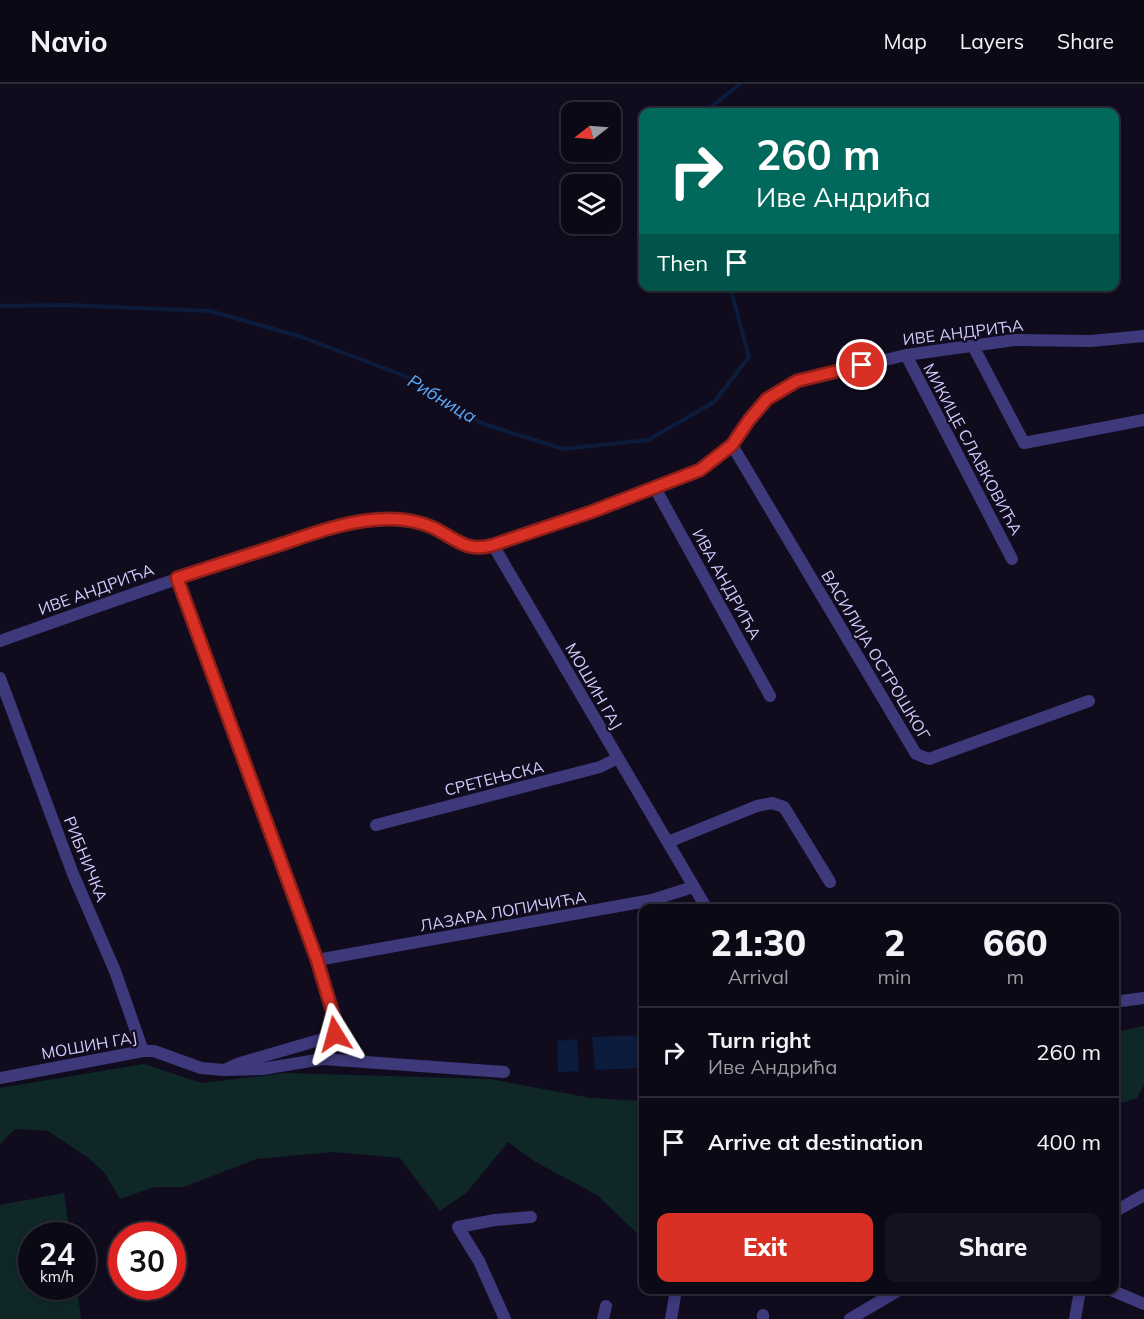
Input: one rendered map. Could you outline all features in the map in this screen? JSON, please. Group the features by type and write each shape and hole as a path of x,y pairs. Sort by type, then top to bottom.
{"street":[{"name":"ИВЕ АНДРИЋА","path":"0,641 177,578 360,521 391,519 417,522 434,528 466,546 477,549 493,545 700,470 732,445 767,399 797,381 906,355 1014,340 1090,341 1144,336"},
{"path":"973,346 1024,443 1144,420"},
{"name":"МИКИЦЕ СЛАВКОВИЋА","path":"906,355 1012,559"},
{"name":"ВАСИЛИЈА ОСТРОШКОГ","path":"732,445 916,754 929,759 1089,701"},
{"name":"ИВА АНДРИЋА","path":"654,488 770,696"},
{"name":"МОШИН ГАЈ","path":"493,545 704,904"},
{"path":"177,578 317,960 337,1027 335,1034 224,1070"},
{"name":"РИБНИЧКА","path":"0,678 74,874 115,971 143,1051"},
{"name":"СРЕТЕЊСКА","path":"376,825 600,767 618,758"},
{"path":"668,842 757,806 772,803 784,807 830,882"},
{"name":"ЛАЗАРА ЛОПИЧИЋА","path":"317,960 652,900 693,887"},
{"path":"1119,1001 1144,998"},
{"name":"МОШИН ГАЈ","path":"0,1078 143,1051 154,1051 180,1063 201,1068 224,1070 262,1069 323,1059 504,1072"},
{"path":"1119,1209 1144,1195"},
{"path":"505,1319 479,1261 458,1227 495,1220 531,1217"},
{"path":"671,1319 675,1294"},
{"path":"850,1319 892,1294"},
{"path":"1075,1319 1079,1294"},
{"path":"1119,1294 1144,1305"},
{"path":"603,1319 606,1306"}],"green space":[{"path":"1144,1026 1144,1085 1137,1098 1119,1104 1119,1031"},
{"path":"144,1064 201,1083 286,1073 490,1079 591,1098 639,1101 639,1235 597,1195 534,1161 508,1142 467,1192 440,1211 400,1158 333,1152 256,1159 184,1187 154,1187 120,1199 104,1172 87,1157 48,1131 15,1129 0,1144 0,1088"},
{"path":"64,1193 68,1222 18,1222 18,1300 79,1300 81,1319 0,1319 0,1205"}],"water":[{"path":"639,1035 639,1068 595,1070 592,1037"},
{"path":"577,1039 579,1071 558,1072 557,1041"}],"waterway":[{"name":"Рибница","path":"710,108 740,84"},
{"name":"Рибница","path":"0,306 65,305 210,311 302,337 415,380 481,423 563,449 648,440 714,402 749,357 731,291"}],"route":[{"path":"335,1034 337,1027 335,1017 317,960 177,578 360,521 391,519 417,522 434,528 466,546 477,549 493,545 591,512 700,470 732,445 767,399 797,381 862,365"}]}
